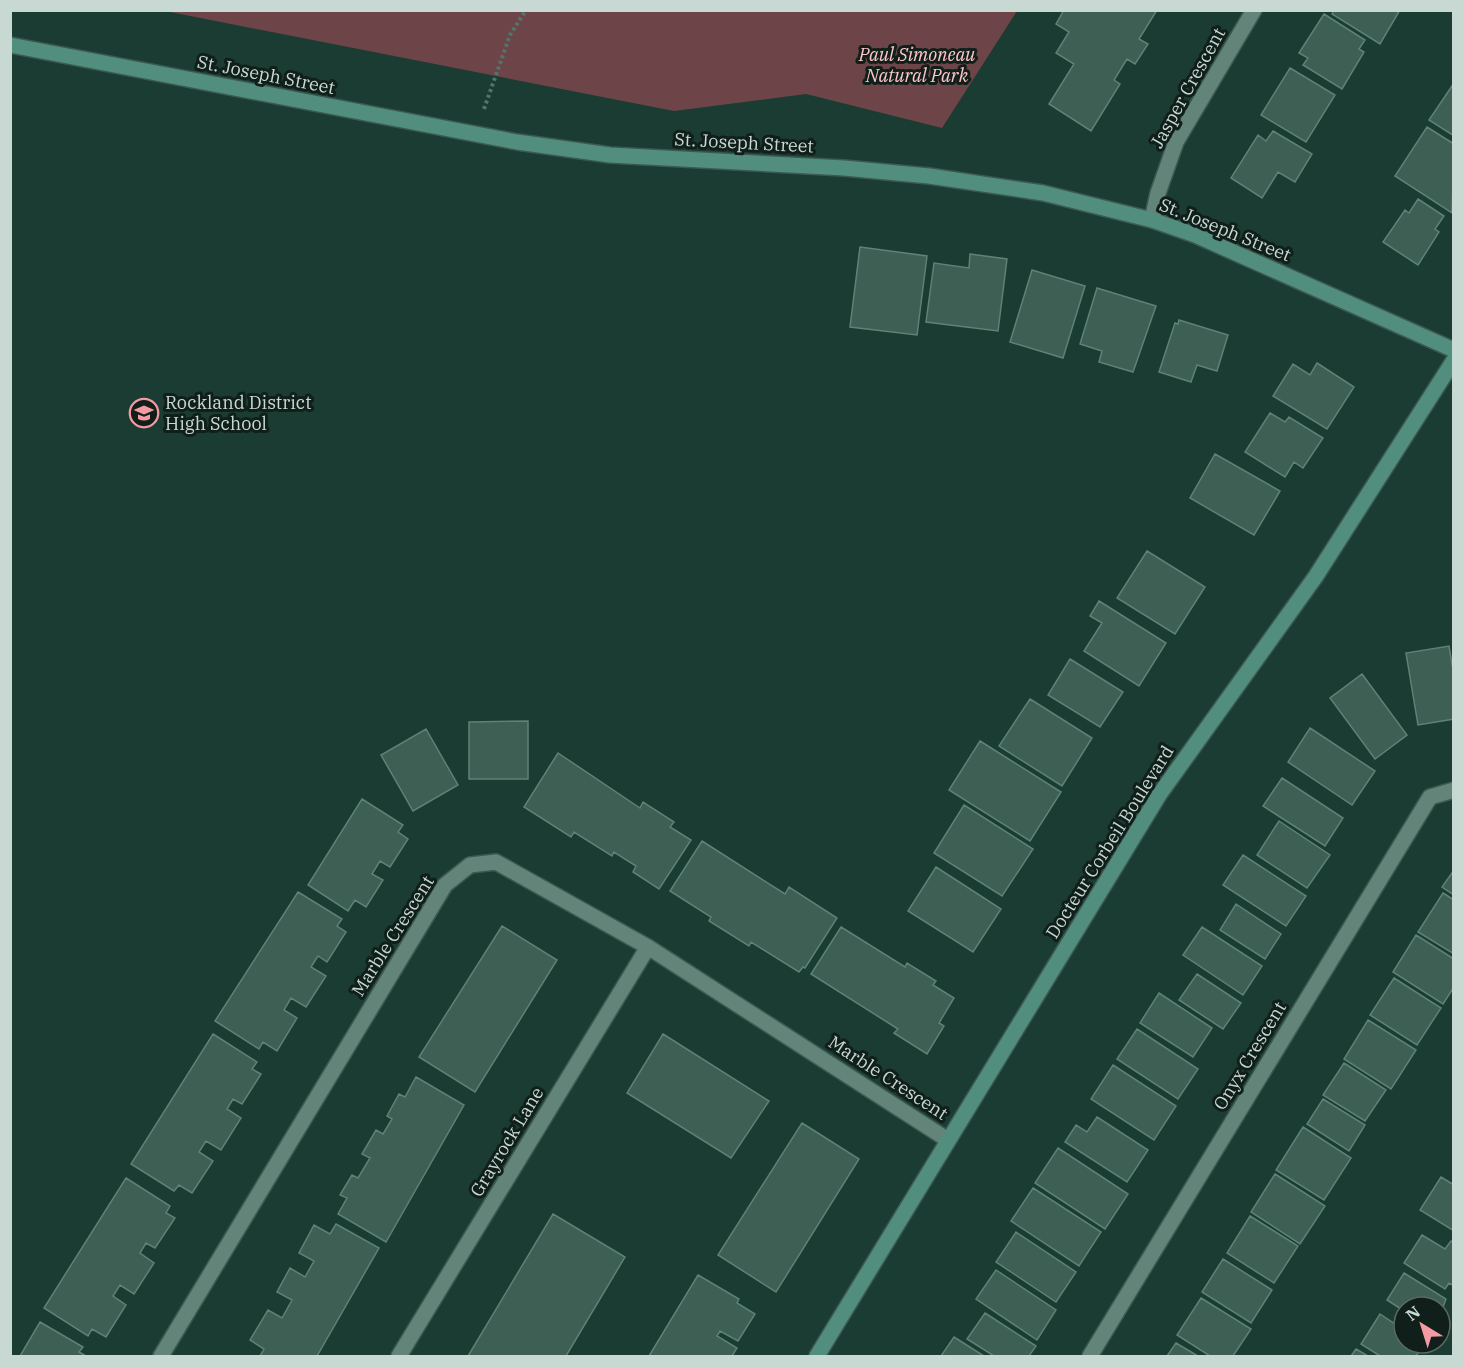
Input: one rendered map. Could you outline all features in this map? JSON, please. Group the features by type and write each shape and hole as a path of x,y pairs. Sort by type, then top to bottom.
{"street":[{"name":"Jasper Crescent","path":"1152,220 1158,193 1176,142 1254,10"},
{"name":"St. Joseph Street","path":"10,45 517,142 610,155 844,168 929,176 1043,193 1152,220 1195,235 1454,350"},
{"name":"Docteur Corbeil Boulevard","path":"817,1356 1159,795 1316,576 1454,360"},
{"name":"Onyx Crescent","path":"1090,1356 1430,797 1454,790"},
{"name":"Marble Crescent","path":"161,1356 445,885 470,865 496,862 648,947 948,1140"},
{"name":"Grayrock Lane","path":"399,1356 648,947"}],"path":[{"path":"484,109 510,35 526,10"}],"green space":[{"name":"Paul Simoneau Natural Park","path":"165,11 1017,11 942,128 806,94 674,111"}],"building":[{"path":"1064,10 1157,10 1139,39 1148,44 1135,64 1127,59 1114,80 1120,84 1091,131 1049,104 1074,64 1056,53 1069,32 1056,24"},
{"path":"1334,10 1400,10 1380,44 1332,14"},
{"path":"1324,14 1365,40 1359,49 1364,52 1342,89 1303,65 1308,58 1299,53"},
{"path":"1290,68 1335,95 1306,142 1261,115"},
{"path":"1454,83 1454,136 1429,120"},
{"path":"1427,127 1454,144 1452,213 1395,176"},
{"path":"1273,131 1312,154 1295,182 1278,172 1262,198 1231,178 1258,135 1266,141"},
{"path":"1418,199 1444,216 1435,229 1439,232 1418,265 1383,242 1405,210 1409,213"},
{"path":"860,247 927,256 917,335 850,327"},
{"path":"970,254 1007,259 998,331 926,322 934,263 969,268"},
{"path":"1032,270 1085,286 1063,358 1010,342"},
{"path":"1097,288 1156,306 1133,372 1099,362 1102,351 1080,344"},
{"path":"1179,320 1228,335 1217,371 1197,365 1191,382 1159,372 1175,323 1178,324"},
{"path":"1317,363 1354,387 1327,429 1273,396 1293,364 1310,375"},
{"path":"1270,413 1285,422 1289,417 1323,438 1303,468 1294,462 1285,477 1245,452"},
{"path":"1215,454 1280,491 1254,535 1190,498"},
{"path":"1147,551 1205,587 1175,634 1117,598"},
{"path":"1099,601 1166,643 1139,686 1084,651 1102,623 1090,616"},
{"path":"1449,646 1454,676 1454,719 1418,725 1406,653"},
{"path":"1070,659 1123,692 1100,727 1048,695"},
{"path":"1362,674 1407,735 1375,759 1330,698"},
{"path":"1030,699 1092,738 1062,786 999,746"},
{"path":"528,721 528,779 469,779 469,722"},
{"path":"1310,728 1375,771 1352,805 1288,762"},
{"path":"426,729 458,785 413,811 381,755"},
{"path":"980,741 1061,792 1030,841 949,790"},
{"path":"558,753 640,808 643,802 674,822 670,827 691,840 659,889 633,872 636,866 614,852 612,856 574,832 571,837 524,807"},
{"path":"1282,778 1343,818 1325,846 1263,806"},
{"path":"362,799 403,825 398,832 408,839 390,867 380,861 372,874 383,880 366,907 355,900 348,911 308,885"},
{"path":"964,805 1033,849 1002,896 934,853"},
{"path":"1279,821 1330,855 1307,888 1257,855"},
{"path":"702,841 785,894 789,887 837,918 805,968 803,967 799,972 751,942 749,946 709,921 711,917 670,891"},
{"path":"1243,855 1306,896 1286,926 1223,885"},
{"path":"936,867 1001,909 973,952 908,911"},
{"path":"1454,870 1454,895 1442,887"},
{"path":"298,892 342,919 337,926 346,932 327,962 318,956 311,967 326,976 306,1007 291,998 284,1010 297,1018 277,1051 263,1042 259,1049 215,1021"},
{"path":"1443,893 1454,900 1454,954 1418,932"},
{"path":"1236,904 1281,934 1265,959 1220,930"},
{"path":"502,926 557,960 475,1092 419,1057"},
{"path":"841,927 905,967 907,963 936,981 933,985 954,998 939,1023 944,1026 927,1054 894,1033 898,1029 811,974"},
{"path":"1202,927 1262,966 1243,995 1183,955"},
{"path":"1416,935 1454,959 1454,987 1443,1004 1393,972"},
{"path":"1197,974 1241,1003 1223,1029 1179,1000"},
{"path":"1394,978 1441,1008 1417,1045 1370,1015"},
{"path":"1159,993 1212,1028 1193,1057 1140,1023"},
{"path":"1368,1020 1416,1050 1391,1089 1344,1059"},
{"path":"1137,1029 1198,1069 1178,1099 1117,1059"},
{"path":"213,1034 257,1062 252,1069 261,1074 242,1104 233,1099 227,1109 241,1118 221,1150 206,1141 199,1152 213,1161 192,1193 179,1185 174,1191 131,1164"},
{"path":"663,1034 769,1101 731,1158 627,1093"},
{"path":"1344,1063 1386,1090 1365,1121 1323,1095"},
{"path":"1113,1065 1176,1106 1154,1140 1091,1099"},
{"path":"416,1077 464,1105 386,1242 338,1214 347,1198 340,1195 352,1175 358,1178 370,1158 362,1154 376,1130 383,1134 392,1119 387,1116 399,1094 405,1097"},
{"path":"1323,1099 1365,1125 1349,1151 1307,1124"},
{"path":"1097,1117 1148,1150 1127,1182 1065,1142 1076,1125 1087,1132"},
{"path":"802,1123 859,1159 776,1292 718,1255"},
{"path":"1303,1127 1351,1158 1324,1200 1276,1170"},
{"path":"1058,1148 1128,1194 1105,1229 1035,1183"},
{"path":"1275,1174 1325,1206 1300,1244 1251,1212"},
{"path":"1441,1177 1454,1185 1454,1231 1420,1210"},
{"path":"126,1178 170,1206 166,1213 175,1218 155,1248 146,1243 140,1253 154,1263 134,1294 120,1285 113,1296 126,1305 106,1337 92,1329 88,1336 44,1308"},
{"path":"1033,1188 1101,1232 1079,1266 1011,1221"},
{"path":"553,1214 625,1257 566,1356 468,1356"},
{"path":"1250,1216 1298,1246 1274,1283 1227,1253"},
{"path":"336,1224 379,1248 317,1356 260,1356 264,1349 250,1340 268,1310 282,1318 292,1300 277,1292 290,1268 305,1277 314,1261 299,1253 314,1225 330,1234"},
{"path":"1016,1232 1076,1272 1056,1302 996,1262"},
{"path":"1422,1235 1445,1249 1451,1241 1454,1243 1454,1286 1449,1283 1445,1289 1404,1263"},
{"path":"1223,1259 1272,1290 1251,1323 1202,1292"},
{"path":"996,1270 1056,1310 1037,1340 976,1299"},
{"path":"1404,1273 1440,1295 1392,1295 1392,1303 1387,1300"},
{"path":"698,1275 739,1299 737,1303 755,1314 738,1341 720,1331 717,1336 737,1348 732,1356 649,1356"},
{"path":"1201,1298 1251,1329 1233,1356 1210,1356 1177,1335"},
{"path":"985,1313 1036,1346 1029,1356 994,1356 967,1339"},
{"path":"1380,1314 1392,1322 1392,1355 1417,1355 1380,1356 1361,1344"},
{"path":"40,1322 83,1347 79,1352 86,1356 20,1356"},
{"path":"954,1337 984,1356 941,1356"},
{"path":"1176,1343 1198,1356 1167,1356"},
{"path":"1356,1349 1368,1356 1351,1356"}],"place":[{"name":"Rockland District High School","path":"144,413"}]}
